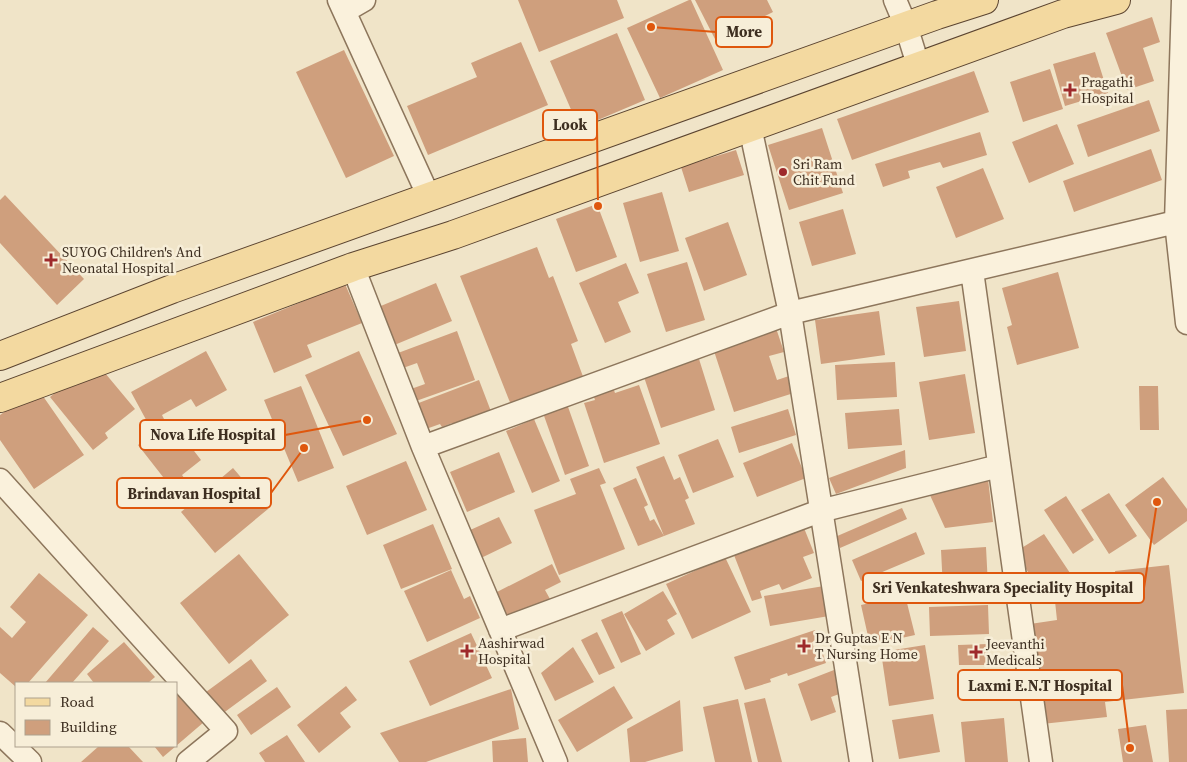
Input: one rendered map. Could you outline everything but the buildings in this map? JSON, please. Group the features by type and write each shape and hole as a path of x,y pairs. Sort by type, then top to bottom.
{"main road":[{"path":"0,356 172,289 906,26 984,0"},
{"path":"0,398 353,267 453,235 919,68 1063,14 1116,0"}],"street":[{"path":"895,0 906,26 919,68"},
{"path":"1183,0 1182,222 1187,323"},
{"path":"349,4 429,197"},
{"path":"750,127 790,313 861,762"},
{"path":"423,447 790,313 1182,222"},
{"path":"353,267 423,447 556,762"},
{"path":"972,271 1041,762"},
{"path":"500,630 820,510 999,466"},
{"path":"0,480 226,731 188,762"},
{"path":"0,733 30,762"}],"place":[{"name":"More","path":"651,27"},
{"name":"Pragathi Hospital","path":"1070,90"},
{"name":"Sri Ram Chit Fund","path":"783,172"},
{"name":"Look","path":"598,206"},
{"name":"SUYOG Children's And Neonatal Hospital","path":"51,260"},
{"name":"Nova Life Hospital","path":"367,420"},
{"name":"Brindavan Hospital","path":"304,448"},
{"name":"Sri Venkateshwara Speciality Hospital","path":"1157,502"},
{"name":"Dr Guptas E N T Nursing Home","path":"804,646"},
{"name":"Aashirwad Hospital","path":"467,651"},
{"name":"Jeevanthi Medicals","path":"976,652"},
{"name":"Laxmi E.N.T Hospital","path":"1130,748"}]}
